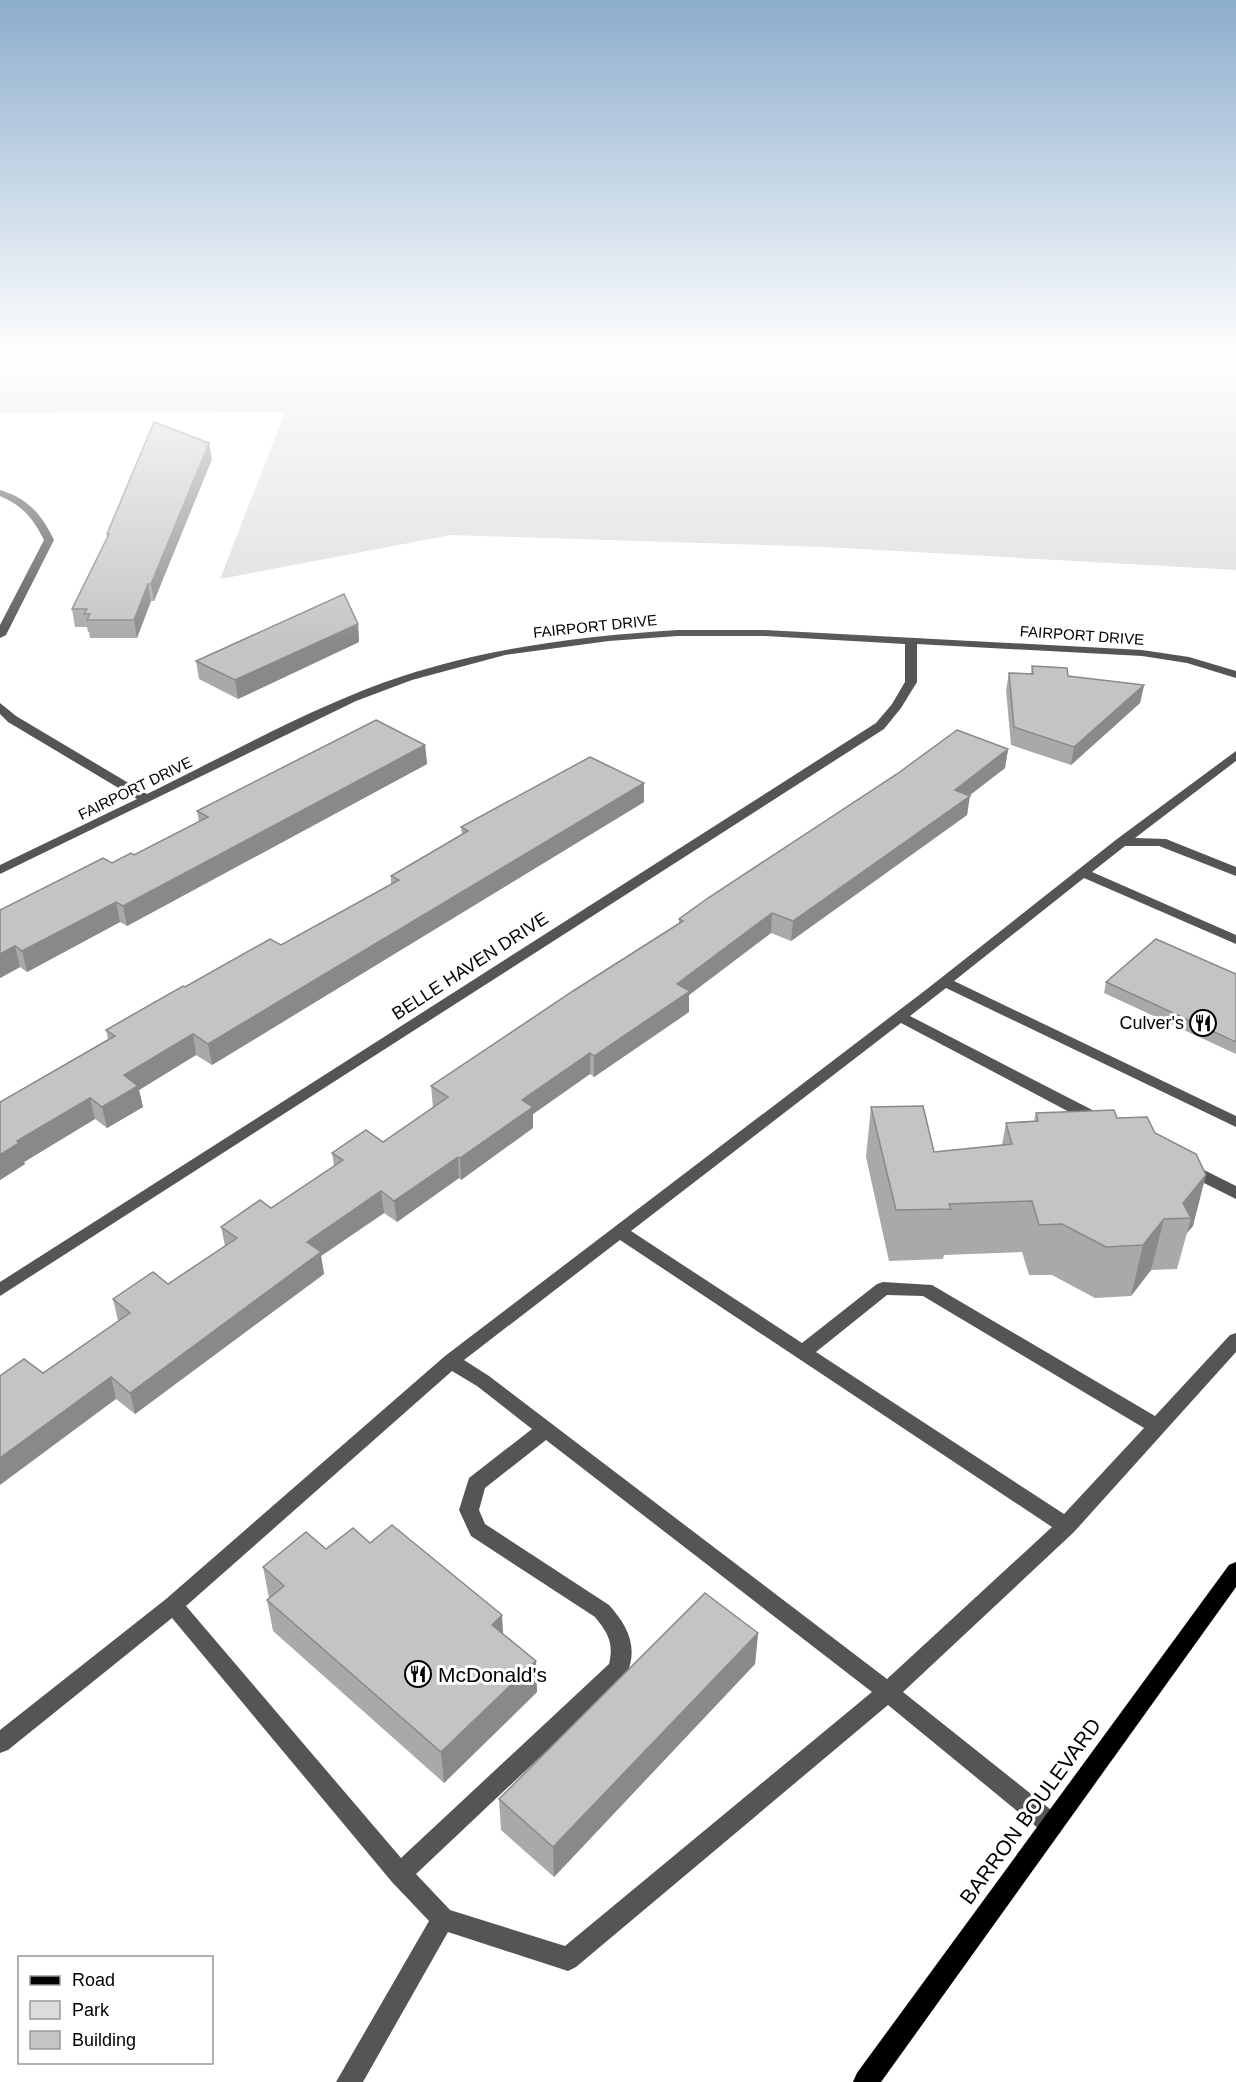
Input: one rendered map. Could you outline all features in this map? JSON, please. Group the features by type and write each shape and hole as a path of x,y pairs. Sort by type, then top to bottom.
{"main road":[{"name":"BARRON BOULEVARD","path":"866,2082 1236,1571"}],"street":[{"path":"0,493 26,503 41,522 49,540 0,636"},
{"name":"FAIRPORT DRIVE","path":"0,870 352,699 408,678 504,652 609,638 677,633 765,633 1142,653 1189,660 1236,675"},
{"name":"BELLE HAVEN DRIVE","path":"0,1290 880,726 897,706 911,682 911,640"},
{"path":"0,707 12,718 146,799"},
{"path":"0,1743 173,1605 451,1361 900,1017 1236,754"},
{"path":"1122,842 1161,843 1236,872"},
{"path":"1083,873 1236,940"},
{"path":"944,982 1236,1122"},
{"path":"900,1017 1110,1127"},
{"path":"1173,1160 1236,1193"},
{"path":"620,1232 1067,1526"},
{"path":"803,1352 883,1288 926,1290 1158,1427"},
{"path":"173,1605 400,1874 443,1919 568,1959 888,1692 1067,1526 1236,1340"},
{"path":"451,1361 483,1381 888,1692 1052,1825"},
{"path":"400,1874 619,1668 623,1651 619,1630 602,1611 478,1530 469,1510 476,1484 546,1430"},
{"path":"349,2082 443,1919"}],"green space":[{"path":"270,451 1236,451 1236,570 823,547 451,535 220,579"}],"building":[{"path":"142,451 206,451 134,620 87,620 90,614 84,614 87,609 72,609 109,534 107,534"},
{"path":"344,594 358,624 235,680 196,661"},
{"path":"1032,666 1067,668 1068,676 1144,685 1074,747 1014,727 1009,673 1033,674"},
{"path":"376,720 425,745 123,906 116,902 22,951 15,946 0,954 0,910 103,858 112,863 131,853 134,855 208,817 197,811"},
{"path":"957,730 1008,749 955,790 970,796 793,921 772,913 677,984 690,991 594,1056 590,1053 522,1100 533,1107 460,1158 458,1157 394,1201 381,1191 307,1242 321,1252 130,1393 111,1377 0,1458 0,1376 24,1359 43,1373 130,1313 113,1299 153,1272 168,1284 237,1238 221,1227 260,1200 271,1208 343,1160 332,1153 366,1130 383,1142 448,1097 431,1086 683,921 679,919 708,898 897,774"},
{"path":"590,757 644,783 208,1044 193,1034 124,1075 138,1086 102,1107 90,1098 17,1141 19,1143 0,1155 0,1102 115,1036 106,1030 270,939 281,945 399,880 391,876 468,831 461,827"},
{"name":"Culver's","path":"1156,939 1236,974 1236,1042 1106,982"},
{"path":"923,1106 934,1152 1012,1144 1006,1123 1038,1121 1036,1113 1114,1110 1117,1118 1147,1117 1155,1133 1196,1154 1206,1175 1183,1203 1191,1218 1164,1219 1143,1245 1106,1247 1062,1224 1039,1225 1032,1201 949,1204 951,1209 896,1210 871,1107"},
{"name":"McDonald's","path":"392,1525 502,1615 492,1625 536,1661 441,1752 267,1600 284,1586 263,1567 306,1532 326,1549 353,1528 370,1543"},
{"path":"705,1593 758,1633 553,1847 499,1799"}],"place":[{"name":"Culver's","path":"1203,1023"},
{"name":"McDonald's","path":"418,1674"}]}
